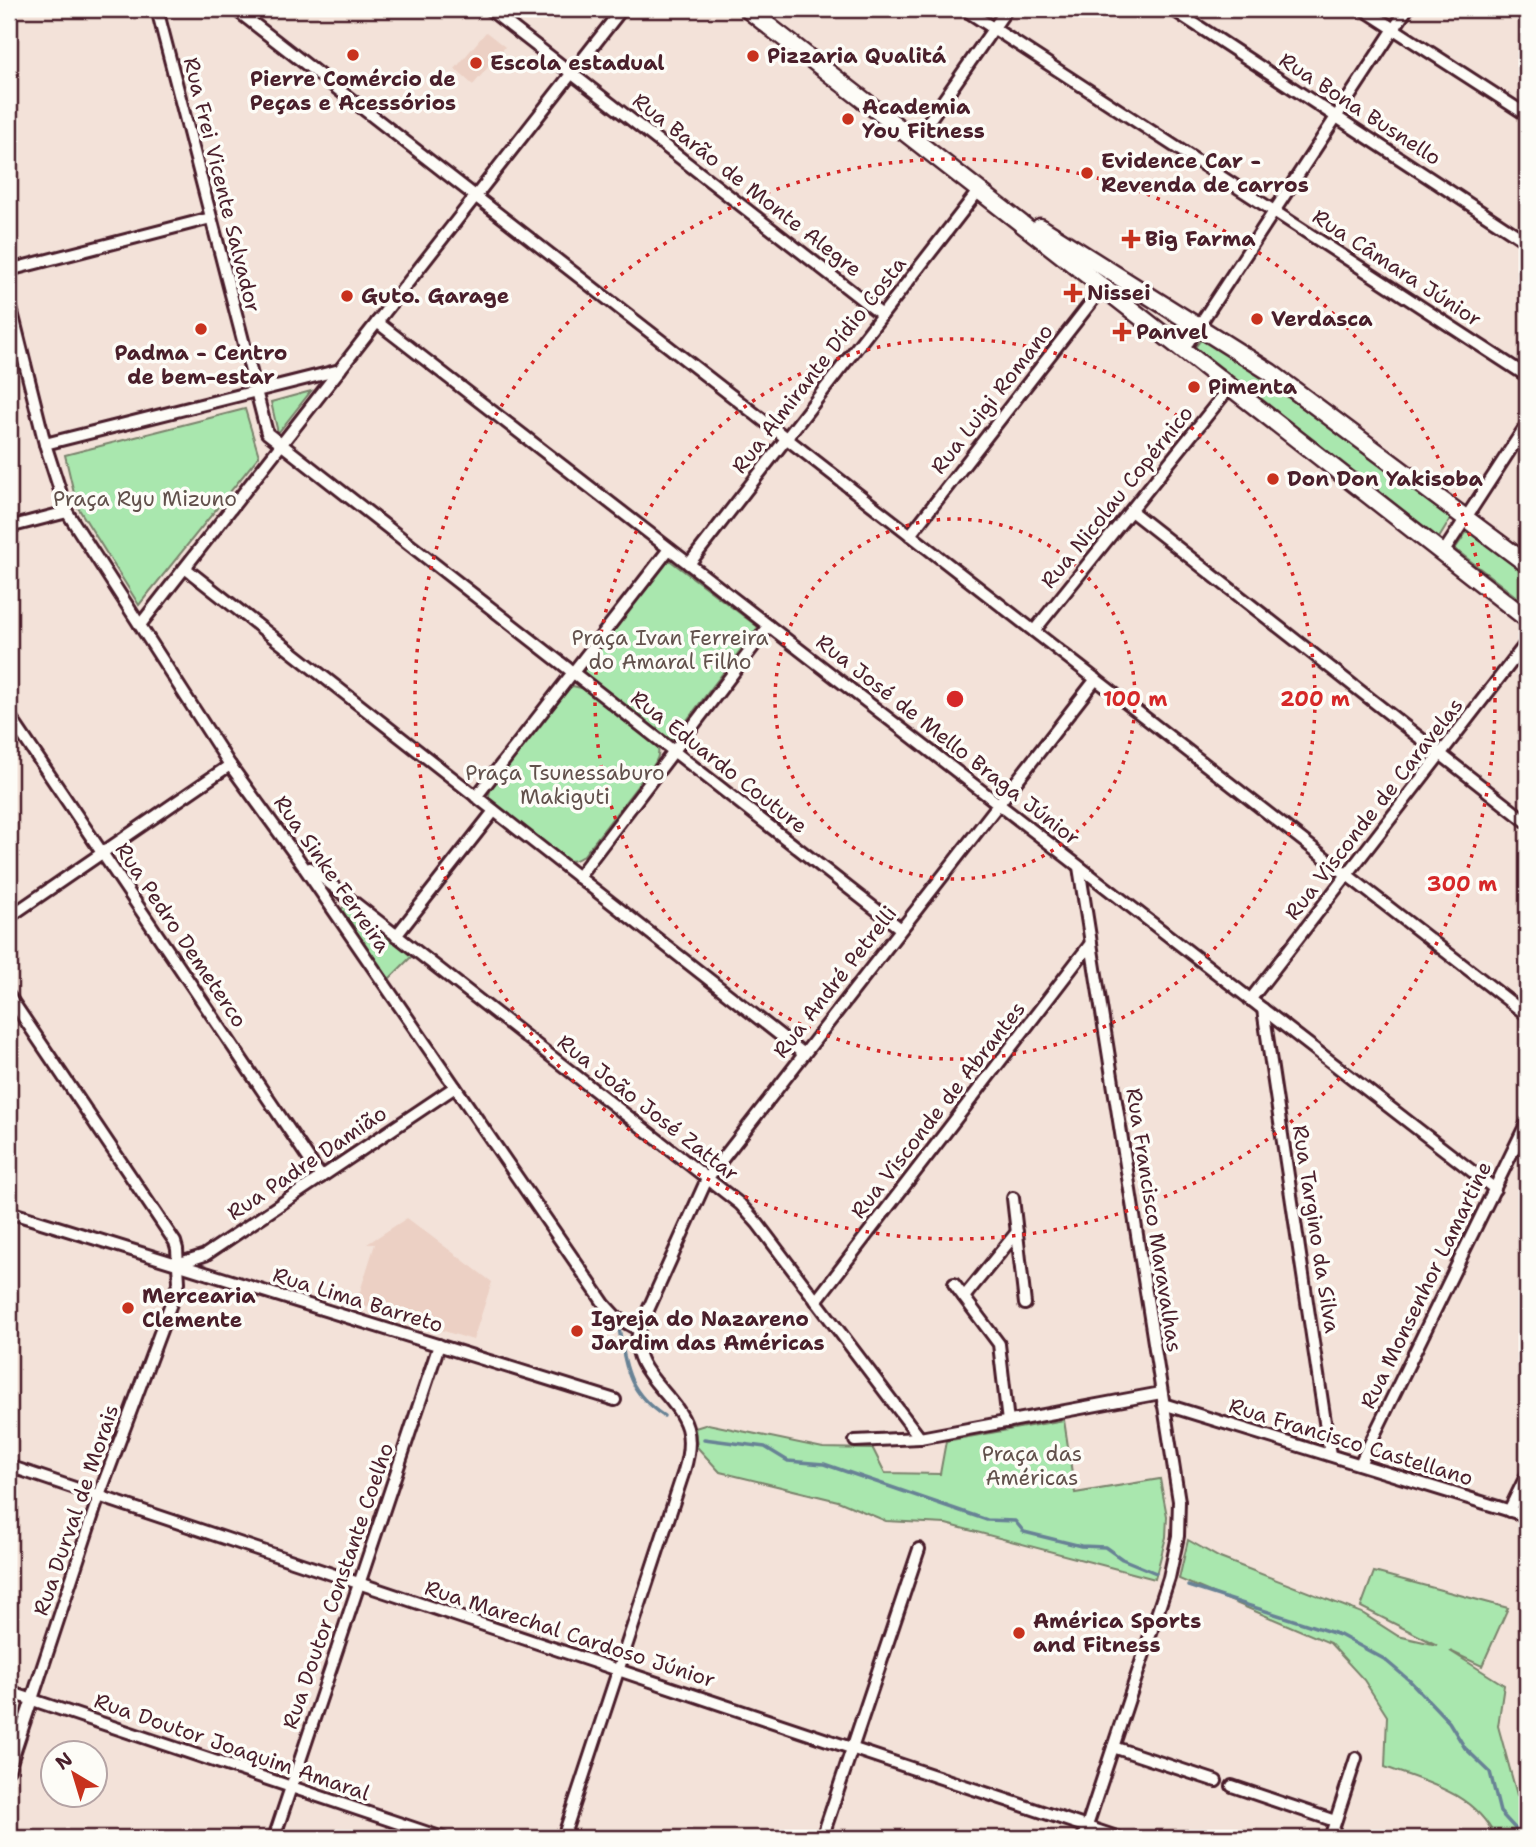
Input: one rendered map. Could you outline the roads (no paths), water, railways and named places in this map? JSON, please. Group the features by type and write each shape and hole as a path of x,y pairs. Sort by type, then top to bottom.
{"main road":[{"path":"747,9 1527,619"},
{"path":"979,190 1199,326 1293,388 1527,564"}],"street":[{"name":"Rua Frei Vicente Salvador","path":"157,9 265,428 281,445"},
{"path":"235,9 1527,1015"},
{"name":"Rua Barão de Monte Alegre","path":"489,9 882,315"},
{"path":"141,625 622,9"},
{"name":"Rua Câmara Júnior","path":"964,9 1527,376"},
{"path":"915,141 1007,9"},
{"name":"Rua Bona Busnello","path":"1172,9 1527,242"},
{"path":"1363,9 1527,115"},
{"path":"1183,350 1407,9"},
{"name":"Rua Almirante Dídio Costa","path":"689,564 979,190"},
{"path":"9,270 211,218"},
{"name":"Rua Luigi Romano","path":"910,535 1103,288"},
{"name":"Rua Sinke Ferreira","path":"9,300 45,444 67,512 230,765 299,860 605,1305 616,1317 639,1330"},
{"name":"Rua José de Mello Braga Júnior","path":"377,322 1494,1189"},
{"path":"45,444 340,370"},
{"name":"Rua Nicolau Copérnico","path":"1034,631 1230,387"},
{"path":"1443,553 1527,424"},
{"name":"Rua Eduardo Couture","path":"281,445 901,929"},
{"path":"1131,510 1527,822"},
{"path":"9,527 67,512"},
{"path":"476,797 669,549"},
{"path":"185,568 804,1054"},
{"path":"578,877 769,626"},
{"name":"Rua Visconde de Caravelas","path":"1250,1000 1527,642"},
{"name":"Rua André Petrelli","path":"639,1330 707,1179 1096,679"},
{"name":"Rua Pedro Demeterco","path":"9,715 321,1177"},
{"path":"9,917 230,765"},
{"path":"396,936 494,811"},
{"name":"Rua João José Zattar","path":"299,860 707,1179 753,1218 920,1438"},
{"name":"Rua Francisco Maravalhas","path":"1079,867 1179,1501 1178,1536 1169,1578 1085,1833"},
{"name":"Rua Visconde de Abrantes","path":"816,1301 1091,943"},
{"path":"9,996 174,1242 177,1264"},
{"name":"Rua Targino da Silva","path":"1262,1009 1331,1455"},
{"name":"Rua Padre Damião","path":"177,1264 205,1255 455,1087"},
{"name":"Rua Monsenhor Lamartine","path":"1360,1464 1527,1122"},
{"path":"1013,1198 1025,1304"},
{"name":"Rua Lima Barreto","path":"9,1212 615,1400"},
{"path":"964,1297 1017,1232"},
{"name":"Rua Durval de Morais","path":"9,1769 99,1496 179,1282 177,1264"},
{"path":"954,1284 1000,1349 1008,1422"},
{"path":"563,1838 684,1471 688,1450 687,1429 679,1413 642,1363 636,1346 639,1330"},
{"name":"Rua Doutor Constante Coelho","path":"274,1838 439,1345"},
{"name":"Rua Francisco Castellano","path":"855,1441 920,1438 1162,1399 1527,1516"},
{"name":"Rua Marechal Cardoso Júnior","path":"9,1466 852,1748 1085,1833 1120,1838"},
{"path":"1509,1511 1527,1474"},
{"path":"822,1838 919,1549"},
{"name":"Rua Doutor Joaquim Amaral","path":"9,1692 443,1838"},
{"path":"1113,1747 1216,1781"},
{"path":"1330,1838 1356,1758"},
{"path":"1232,1786 1335,1821"}],"waterway":[{"path":"619,1328 627,1368 636,1388 643,1398 664,1416"},
{"path":"704,1439 765,1447 788,1461 824,1464 987,1520 1015,1521 1024,1532 1081,1546 1105,1547 1122,1559 1156,1573"},
{"path":"1188,1586 1340,1635 1384,1659 1410,1681 1449,1722 1465,1748 1490,1772 1500,1812 1524,1838"}],"place":[{"name":"Pierre Comércio de Peças e Acessórios","path":"353,55"},
{"name":"Pizzaria Qualitá","path":"753,56"},
{"name":"Escola estadual","path":"476,63"},
{"name":"Academia You Fitness","path":"848,119"},
{"name":"Evidence Car - Revenda de carros","path":"1087,173"},
{"name":"Big Farma","path":"1131,239"},
{"name":"Nissei","path":"1073,293"},
{"name":"Guto. Garage","path":"347,296"},
{"name":"Verdasca","path":"1257,319"},
{"name":"Padma - Centro de bem-estar","path":"201,329"},
{"name":"Panvel","path":"1122,332"},
{"name":"Pimenta","path":"1194,387"},
{"name":"Don Don Yakisoba","path":"1273,479"},
{"name":"Mercearia Clemente","path":"128,1308"},
{"name":"Igreja do Nazareno Jardim das Américas","path":"577,1331"},
{"name":"América Sports and Fitness","path":"1019,1633"}],"park label":[{"name":"Praça Ryu Mizuno","path":"145,499"},
{"name":"Praça Ivan Ferreira do Amaral Filho","path":"670,650"},
{"name":"Praça Tsunessaburo Makiguti","path":"565,785"},
{"name":"Praça das Américas","path":"1032,1466"}]}
